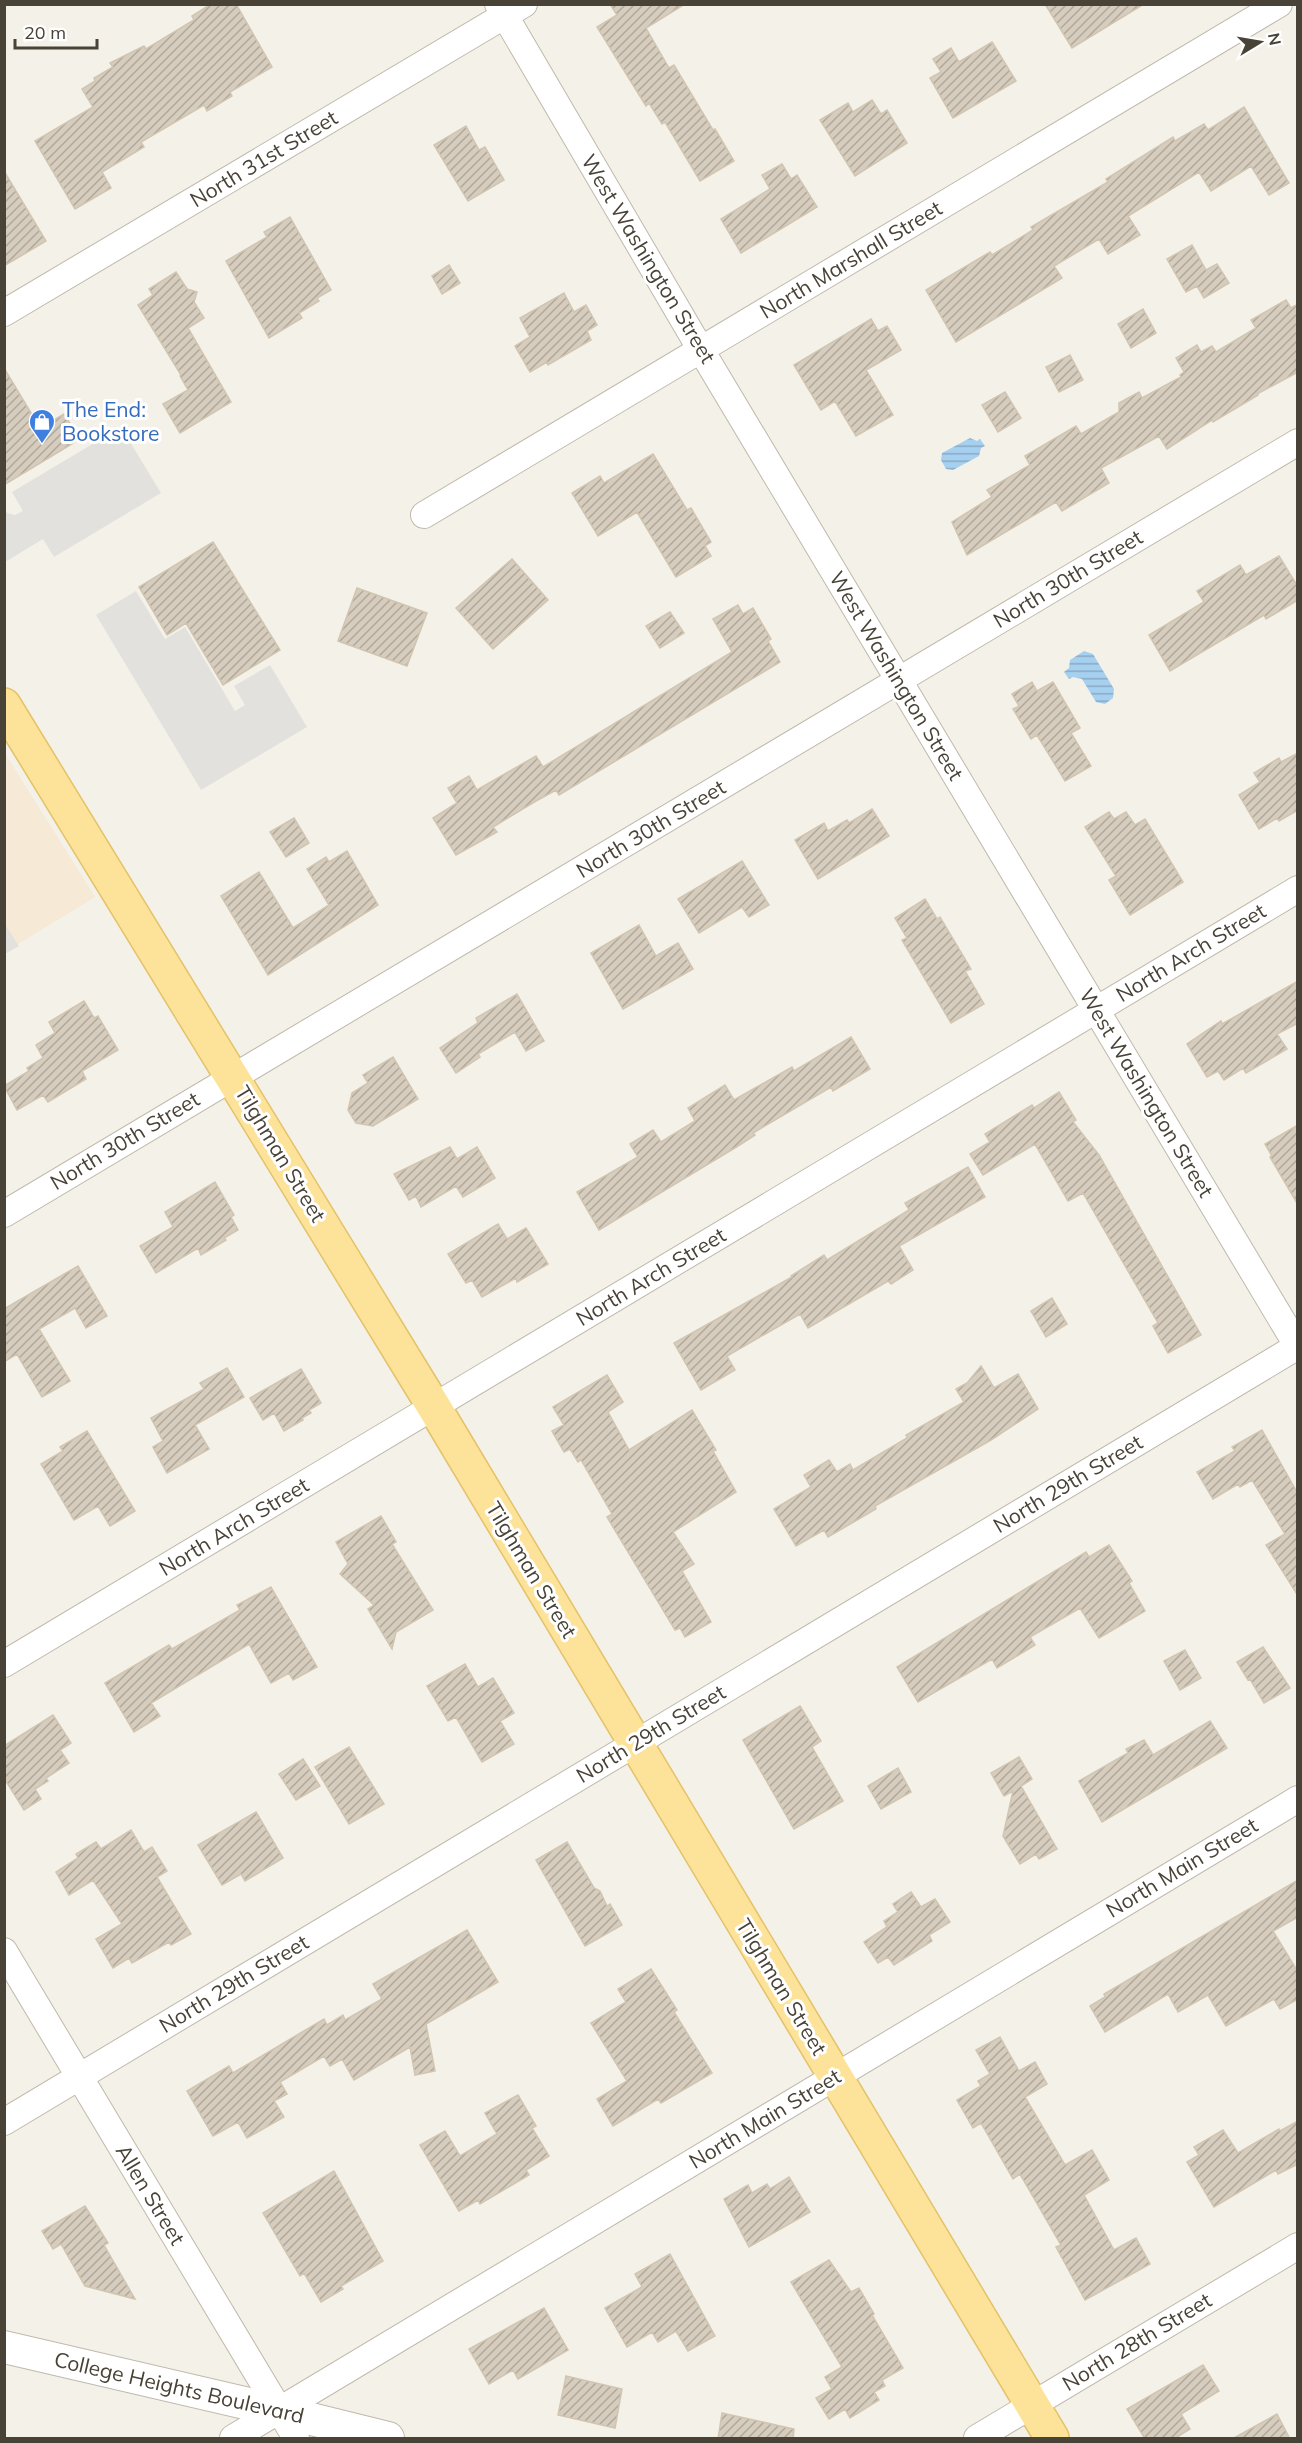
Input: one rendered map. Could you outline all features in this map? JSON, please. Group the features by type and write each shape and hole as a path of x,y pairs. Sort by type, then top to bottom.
{"main road":[{"name":"Tilghman Street","path":"4,705 434,1407 1052,2439"}],"street":[{"name":"North Marshall Street","path":"424,515 1279,4"},
{"name":"West Washington Street","path":"509,8 701,350 1297,1346"},
{"name":"North 31st Street","path":"4,313 509,8"},
{"name":"North 30th Street","path":"4,1214 1298,442"},
{"name":"North Arch Street","path":"4,1664 1298,889"},
{"name":"North 29th Street","path":"4,2122 1297,1346"},
{"name":"North Main Street","path":"233,2439 1298,1799"},
{"name":"Allen Street","path":"4,1952 296,2439"},
{"name":"North 28th Street","path":"977,2439 1298,2246"},
{"name":"College Heights Boulevard","path":"4,2347 279,2411 387,2439"}],"shaded area":[{"path":"121,427 161,493 54,557 43,539 5,562 5,509 7,513 15,515 23,511 12,492"},
{"path":"136,591 165,639 185,627 235,711 245,705 234,686 270,665 307,727 201,790 96,615"},
{"path":"4,752 95,897 5,952 4,952"},
{"path":"4,923 19,946 5,954 4,954"}],"water":[{"path":"970,438 977,441 980,439 985,446 981,448 979,456 953,470 946,469 941,460 942,453"},
{"path":"1084,651 1093,654 1114,689 1113,698 1105,704 1096,702 1082,679 1073,677 1069,679 1064,672 1069,668 1070,660"}],"building":[{"path":"211,4 236,4 272,67 230,92 232,96 207,111 204,105 141,142 144,147 102,172 111,188 75,209 35,141 93,107 82,89 95,81 94,78 113,67 110,63 144,46 146,49 194,20 192,16"},
{"path":"610,4 685,4 646,28 669,68 674,65 734,161 700,181 665,122 662,124 649,103 646,106 597,27 617,15"},
{"path":"1045,4 1144,4 1072,48"},
{"path":"992,42 1016,81 953,118 930,78 941,72 933,59 951,48 959,62"},
{"path":"872,100 881,114 887,110 907,143 855,176 820,120 848,103 853,112"},
{"path":"1244,107 1289,183 1269,195 1251,166 1211,191 1199,172 1128,216 1140,235 1108,254 1099,239 1054,266 1062,278 956,342 926,290 990,252 992,255 1033,230 1031,227 1108,182 1106,179 1173,137 1175,141 1204,124 1208,130"},
{"path":"466,126 479,150 485,147 504,180 468,201 434,145"},
{"path":"782,164 791,179 797,175 817,207 741,253 721,219 770,189 762,175"},
{"path":"4,171 46,241 4,266"},
{"path":"290,217 331,290 317,298 319,301 299,313 302,318 269,338 226,261 267,237 264,232"},
{"path":"1192,245 1206,270 1217,264 1229,283 1204,298 1197,286 1186,292 1167,259"},
{"path":"449,265 460,283 442,294 432,276"},
{"path":"176,272 187,289 197,292 194,302 204,318 188,328 231,402 180,433 163,404 188,390 138,305 153,295 149,289"},
{"path":"564,293 574,312 586,305 597,325 587,331 591,340 548,365 547,362 530,372 515,346 530,337 520,318"},
{"path":"1286,300 1291,308 1298,304 1298,372 1257,394 1213,422 1212,420 1167,449 1159,436 1101,468 1109,483 1062,511 1056,502 967,555 952,522 992,497 987,490 1030,465 1025,456 1076,426 1081,434 1119,412 1119,403 1139,392 1142,398 1181,377 1180,375 1184,372 1176,358 1197,345 1201,352 1212,346 1216,352 1256,328 1251,320"},
{"path":"1143,309 1156,333 1131,348 1118,324"},
{"path":"871,319 878,331 887,326 901,350 866,370 893,415 856,436 835,401 821,410 794,365"},
{"path":"1070,355 1083,380 1059,392 1046,367"},
{"name":"The End: Bookstore","path":"4,368 40,428 64,414 80,439 4,485"},
{"path":"1005,392 1021,418 998,432 982,405"},
{"path":"653,454 687,510 691,508 711,542 705,546 711,556 676,577 637,512 598,536 572,493 600,476 604,483"},
{"path":"213,542 280,650 223,685 186,623 167,635 139,587"},
{"path":"1279,556 1298,587 1298,600 1266,619 1264,615 1170,671 1149,635 1204,602 1197,591 1240,565 1246,575"},
{"path":"512,559 548,600 493,649 456,608"},
{"path":"357,588 427,613 407,666 338,641"},
{"path":"738,605 743,614 753,608 771,639 768,641 780,662 559,795 556,790 536,801 493,827 497,832 456,855 433,818 457,803 448,788 469,776 477,790 536,756 543,767 732,652 713,619"},
{"path":"670,612 684,633 660,648 646,626"},
{"path":"1032,682 1037,691 1053,682 1080,728 1071,733 1091,766 1065,781 1037,735 1031,739 1013,709 1019,706 1012,694"},
{"path":"1298,753 1298,810 1279,821 1277,818 1259,829 1239,795 1260,782 1254,773 1279,758 1281,762"},
{"path":"872,809 889,836 818,879 795,840 824,823 828,831 847,820 849,823"},
{"path":"1109,812 1114,819 1126,812 1135,825 1145,819 1183,882 1130,915 1109,880 1116,876 1085,827"},
{"path":"294,818 309,843 286,857 270,832"},
{"path":"347,851 378,905 268,975 221,896 259,872 293,928 329,905 307,869 326,857 329,862"},
{"path":"742,861 769,905 749,917 742,907 699,933 678,899"},
{"path":"925,899 937,919 940,917 971,969 965,971 984,1004 951,1023 902,940 907,938 895,918"},
{"path":"639,925 656,956 678,943 693,969 623,1009 591,953"},
{"path":"1298,981 1298,1023 1277,1034 1287,1049 1246,1073 1243,1068 1224,1080 1218,1071 1207,1077 1187,1044 1221,1021 1222,1024"},
{"path":"517,994 544,1041 526,1051 515,1032 478,1054 480,1057 456,1073 440,1048 478,1023 476,1018"},
{"path":"84,1001 94,1018 98,1016 118,1050 82,1071 86,1079 48,1102 43,1095 17,1110 4,1086 29,1071 27,1068 43,1058 36,1045 55,1033 49,1022"},
{"path":"851,1037 870,1069 833,1091 831,1087 753,1133 755,1135 738,1146 599,1230 577,1192 638,1157 630,1144 653,1130 661,1142 695,1121 688,1108 725,1085 734,1100 792,1067 794,1071"},
{"path":"393,1057 418,1099 373,1126 356,1123 348,1110 352,1093 368,1083 363,1075"},
{"path":"1059,1092 1076,1120 1073,1122 1099,1155 1201,1335 1168,1353 1153,1326 1158,1323 1083,1193 1068,1201 1035,1144 983,1175 970,1154 990,1142 985,1134 1032,1105 1034,1108"},
{"path":"1298,1125 1298,1205 1265,1144"},
{"path":"450,1147 457,1159 477,1147 495,1178 463,1197 456,1186 421,1207 416,1196 409,1200 394,1174"},
{"path":"968,1167 985,1197 899,1246 913,1270 891,1284 888,1281 808,1328 800,1314 727,1356 735,1370 701,1390 674,1343 792,1277 824,1255 827,1260 909,1210 905,1203"},
{"path":"215,1182 234,1215 231,1217 238,1230 201,1255 198,1248 156,1273 140,1246 173,1227 165,1212"},
{"path":"498,1224 507,1239 526,1228 548,1264 517,1282 516,1278 482,1297 472,1280 466,1283 448,1254"},
{"path":"78,1266 107,1316 86,1328 75,1308 39,1329 70,1381 42,1397 17,1354 4,1362 4,1309"},
{"path":"1052,1298 1067,1324 1046,1337 1031,1311"},
{"path":"981,1366 994,1388 1018,1374 1038,1409 991,1440 875,1506 876,1509 828,1537 824,1530 796,1546 774,1509 811,1487 804,1475 829,1460 837,1472 850,1464 853,1470 907,1438 906,1435 964,1402 956,1389 967,1383"},
{"path":"227,1368 244,1397 195,1425 209,1449 167,1473 153,1447 163,1441 151,1418 204,1389 200,1383"},
{"path":"301,1369 321,1403 309,1410 311,1413 302,1418 303,1420 284,1431 274,1413 263,1420 250,1398"},
{"path":"607,1375 623,1402 608,1412 629,1450 692,1410 716,1450 713,1451 736,1492 673,1532 694,1564 682,1571 711,1622 685,1637 680,1628 675,1630 607,1517 612,1514 581,1460 578,1462 570,1449 564,1452 552,1431 564,1425 553,1407"},
{"path":"1262,1430 1298,1494 1298,1596 1266,1545 1285,1534 1252,1480 1240,1487 1238,1484 1213,1499 1197,1472 1235,1451 1232,1447"},
{"path":"87,1431 135,1511 110,1526 98,1506 74,1520 41,1464 63,1451 60,1447"},
{"path":"381,1516 396,1542 392,1544 433,1610 396,1632 392,1649 368,1609 374,1605 340,1574 348,1564 336,1542"},
{"path":"1109,1545 1132,1581 1129,1583 1145,1611 1099,1638 1080,1608 1030,1637 1035,1645 997,1668 992,1659 918,1702 897,1667 1086,1552 1089,1557"},
{"path":"271,1587 317,1667 293,1680 289,1673 271,1683 249,1644 151,1703 160,1716 134,1732 105,1683 169,1645 172,1649 240,1610 237,1605"},
{"path":"1263,1647 1290,1688 1264,1703 1237,1662"},
{"path":"1185,1650 1201,1678 1180,1690 1164,1661"},
{"path":"465,1664 478,1687 493,1678 514,1713 500,1721 514,1744 482,1762 456,1717 448,1721 427,1686"},
{"path":"800,1706 821,1741 812,1747 843,1801 794,1829 743,1740"},
{"path":"53,1715 71,1743 60,1750 69,1763 46,1778 48,1781 35,1789 41,1799 24,1810 4,1778 4,1746"},
{"path":"1210,1721 1227,1748 1102,1822 1079,1781 1128,1753 1126,1749 1144,1740 1153,1755"},
{"path":"349,1747 384,1804 349,1824 315,1767"},
{"path":"1019,1757 1032,1779 1021,1786 1057,1849 1039,1859 1036,1854 1020,1864 1003,1836 1013,1791 1004,1796 991,1773"},
{"path":"303,1759 320,1786 296,1800 279,1774"},
{"path":"898,1768 911,1792 881,1809 868,1786"},
{"path":"256,1812 283,1858 245,1881 241,1874 222,1885 198,1845"},
{"path":"131,1830 144,1852 152,1847 167,1871 157,1877 191,1934 171,1945 169,1942 132,1963 129,1958 113,1968 96,1939 122,1924 93,1880 69,1895 56,1872 78,1858 76,1854 96,1842 101,1849"},
{"path":"567,1842 594,1888 600,1891 607,1906 610,1904 622,1925 585,1946 536,1860"},
{"path":"1298,1880 1298,1917 1273,1931 1298,1972 1298,1999 1280,2009 1274,1999 1226,2026 1208,1995 1178,2012 1168,1994 1105,2032 1090,2006 1105,1997 1104,1994"},
{"path":"911,1892 921,1907 935,1899 950,1922 929,1935 932,1941 894,1965 888,1957 878,1963 864,1942 887,1927 884,1921 898,1912 893,1904"},
{"path":"467,1930 498,1982 426,2024 435,2071 415,2075 410,2047 354,2080 342,2059 330,2066 324,2056 280,2082 287,2094 274,2101 284,2117 247,2138 238,2122 213,2136 187,2091 229,2066 233,2073 324,2019 327,2025 343,2015 345,2020 382,1999 373,1984"},
{"path":"651,1969 677,2010 674,2012 712,2073 661,2103 658,2099 613,2126 597,2099 627,2081 591,2023 626,2002 618,1989"},
{"path":"1000,2037 1019,2071 1035,2062 1047,2084 1025,2097 1065,2165 1092,2150 1109,2180 1084,2195 1114,2250 1136,2238 1150,2264 1085,2300 1056,2247 1061,2245 1020,2174 1013,2179 981,2123 973,2128 957,2100 981,2086 978,2081 990,2074 976,2050"},
{"path":"518,2095 536,2126 532,2128 549,2156 526,2170 529,2175 480,2204 478,2200 459,2211 420,2145 445,2131 460,2156 497,2134 485,2113"},
{"path":"1298,2121 1298,2164 1278,2174 1276,2170 1214,2207 1187,2162 1199,2155 1194,2147 1223,2130 1238,2153 1279,2129 1280,2131"},
{"path":"334,2171 383,2261 341,2286 343,2289 321,2302 304,2273 300,2276 263,2213"},
{"path":"789,2177 810,2212 749,2247 724,2199 748,2185 752,2193 767,2184 770,2189"},
{"path":"85,2206 108,2243 104,2245 135,2299 85,2286 61,2244 53,2249 42,2231"},
{"path":"670,2254 715,2336 688,2351 676,2331 658,2342 652,2332 627,2347 605,2308 642,2287 635,2274"},
{"path":"829,2260 851,2292 859,2288 903,2368 882,2380 885,2386 874,2392 879,2400 850,2418 845,2409 829,2419 816,2398 832,2389 825,2377 842,2367 791,2282"},
{"path":"544,2308 568,2350 518,2379 513,2370 489,2384 469,2349"},
{"path":"1203,2365 1219,2391 1181,2414 1190,2429 1174,2439 1145,2439 1127,2409"},
{"path":"566,2376 622,2389 615,2428 558,2415"},
{"path":"722,2413 794,2429 793,2439 718,2439"},
{"path":"1277,2414 1290,2439 1232,2439"}],"place":[{"name":"The End: Bookstore","path":"42,445"}]}
